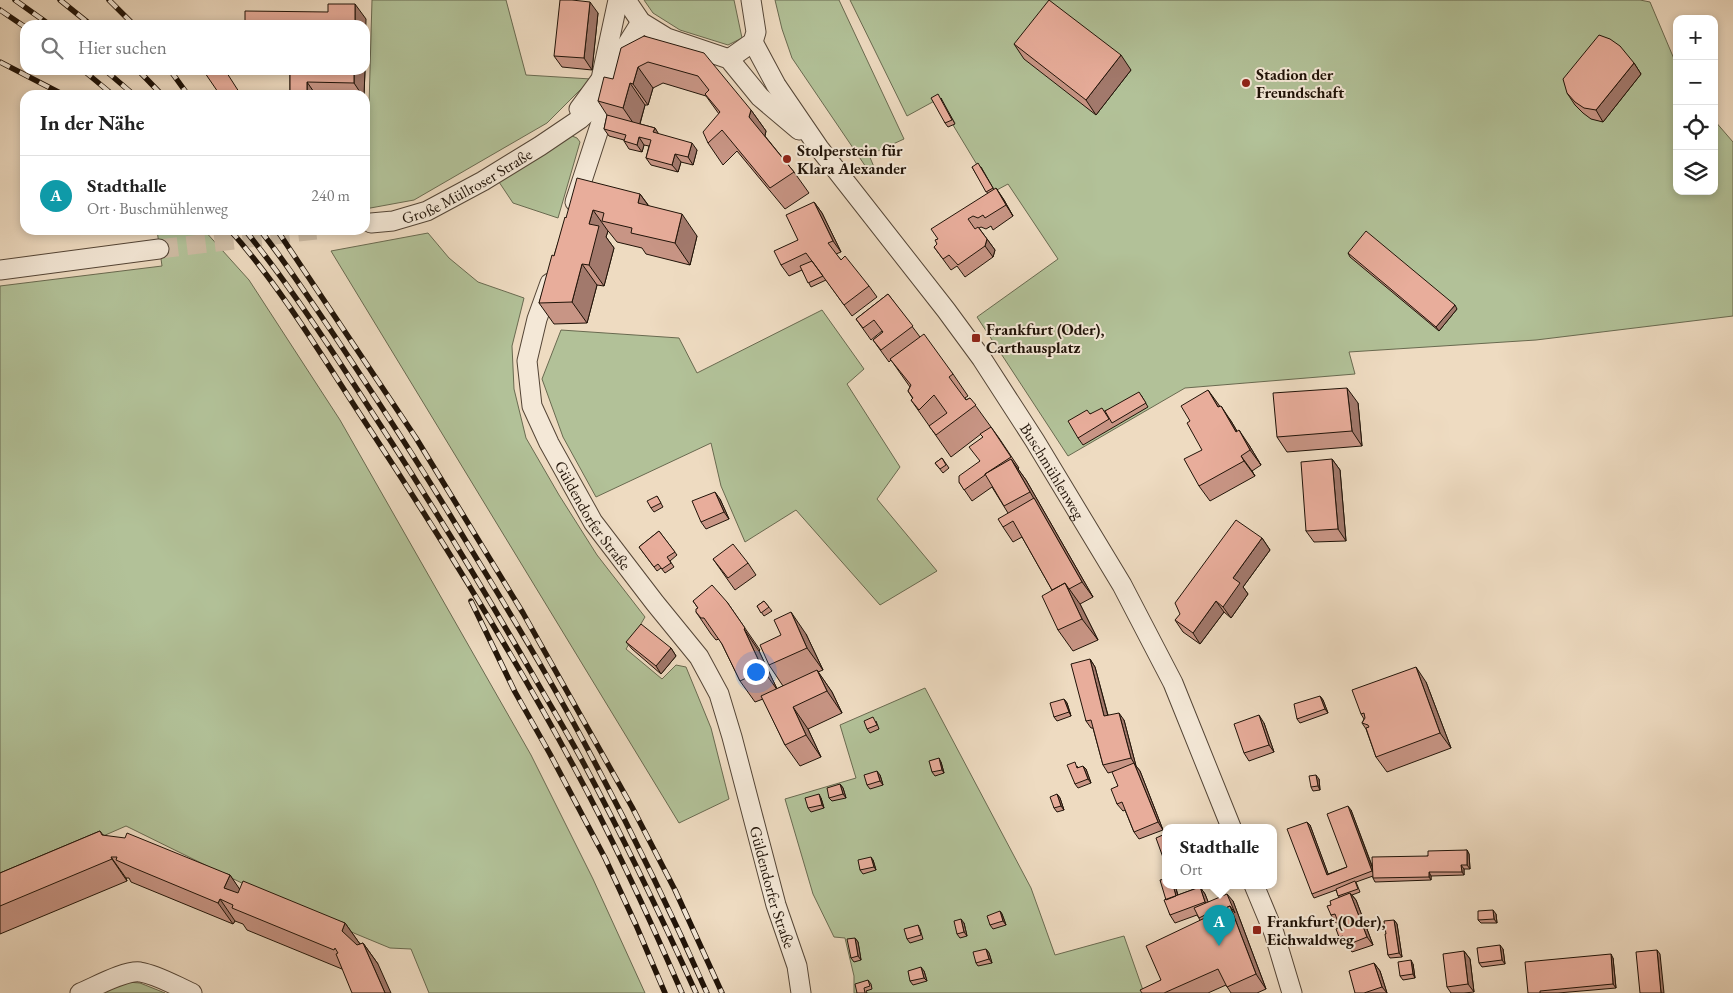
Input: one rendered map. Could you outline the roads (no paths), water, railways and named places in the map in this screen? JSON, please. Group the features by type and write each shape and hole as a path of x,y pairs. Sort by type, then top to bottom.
{"street":[{"name":"Große Müllroser Straße","path":"555,136 580,108 601,79 618,0"},
{"path":"626,0 641,22 667,38 729,60 753,42 756,32 751,0"},
{"path":"571,216 626,46 641,22"},
{"name":"Buschmühlenweg","path":"753,42 776,85 819,148 946,310 982,359 1035,441 1122,585 1173,683 1230,824"},
{"name":"Buschmühlenweg","path":"729,60 760,97 819,148"},
{"name":"Große Müllroser Straße","path":"371,223 393,222 427,211 483,181 580,119 610,92"},
{"path":"0,270 159,249"},
{"name":"Güldendorfer Straße","path":"556,263 536,320 528,361 532,406 549,443 593,522 655,604 699,656 719,694 776,905 797,966 801,993"},
{"path":"1256,889 1274,933 1292,993"},
{"path":"80,993 124,975 138,972 192,993"}],"tunnel":[{"path":"159,249 275,235"}],"railway":[{"path":"15,0 43,20"},
{"path":"60,0 85,20"},
{"path":"109,0 129,20"},
{"path":"0,10 20,24"},
{"path":"0,62 20,72"},
{"path":"25,75 54,90"},
{"path":"89,75 107,90"},
{"path":"111,75 128,90"},
{"path":"143,75 157,90"},
{"path":"174,75 184,90"},
{"path":"234,235 250,253 304,328 502,639 574,767 603,823 682,993"},
{"path":"249,235 284,281 339,362 428,500 499,617 599,792 696,993"},
{"path":"264,235 298,282 393,425 532,650 564,705 629,829 707,993"},
{"path":"280,235 416,438 523,613 632,807 675,890 722,993"},
{"path":"471,601 515,692 605,858 665,993"}],"place":[{"name":"Stadion der Freundschaft","path":"1246,83"},
{"name":"Stolperstein für Klara Alexander","path":"787,159"},
{"name":"Frankfurt (Oder), Carthausplatz","path":"976,338"},
{"name":"Frankfurt (Oder), Eichwaldweg","path":"1257,930"},
{"name":"Stadthalle","path":"1219,946"}]}
